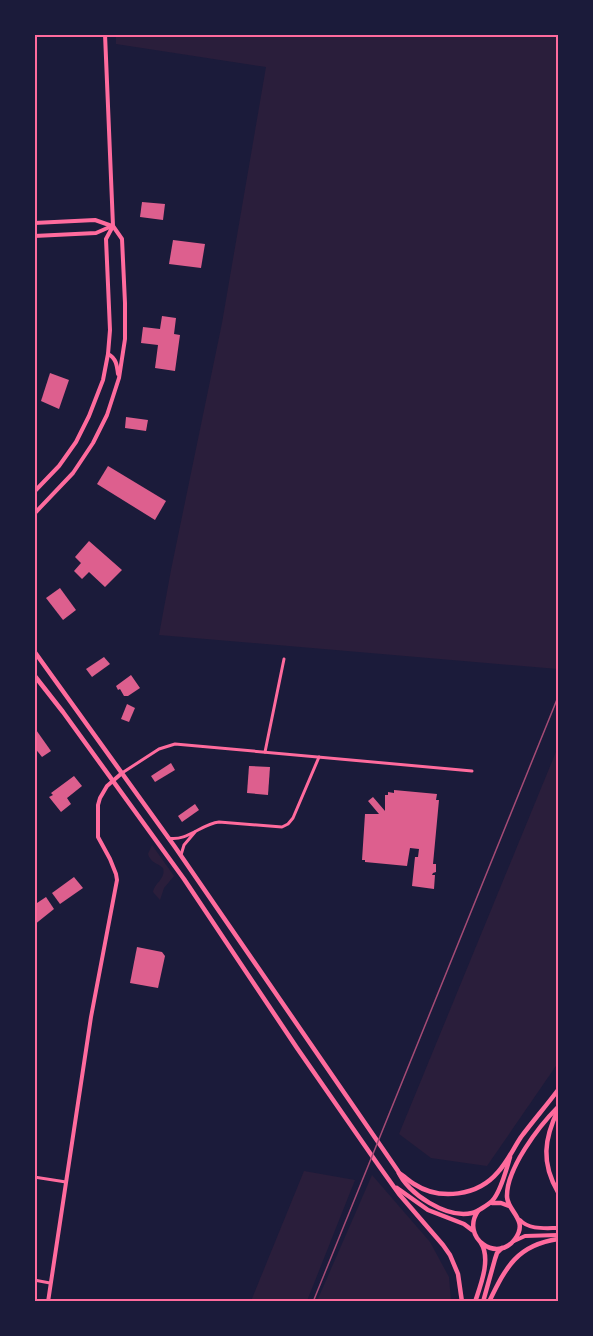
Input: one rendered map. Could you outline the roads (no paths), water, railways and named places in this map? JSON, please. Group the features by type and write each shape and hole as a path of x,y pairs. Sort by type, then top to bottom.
{"main road":[{"path":"34,651 168,838 409,1188 430,1203 457,1213 479,1210 495,1197 510,1157 521,1137 558,1090"},
{"path":"34,675 184,879 290,1038 399,1194 436,1235 450,1255 458,1274 462,1302"},
{"path":"558,1109 548,1136 546,1150 550,1174 558,1192"},
{"path":"483,1302 498,1253 514,1241 519,1230 518,1218 507,1200 508,1188 518,1161 535,1135 558,1109"},
{"path":"398,1171 424,1189 454,1194 474,1189 491,1180 510,1157"},
{"path":"393,1184 428,1210 469,1226 481,1243 485,1249 485,1260 475,1302"},
{"path":"489,1203 501,1203 512,1208"},
{"path":"474,1233 474,1221 479,1210"},
{"path":"489,1302 504,1272 515,1258 536,1245 558,1237"},
{"path":"481,1243 492,1248 504,1248"}],"street":[{"path":"34,492 59,466 83,429 99,391 108,354 111,318 106,239 113,226 105,34"},
{"path":"34,223 95,220 113,226 122,239 125,303 125,339 119,378 107,415 83,460 61,487 34,514"},
{"path":"34,236 96,233 113,226"},
{"path":"108,354 117,364 119,378"},
{"path":"265,752 284,660"},
{"path":"48,1302 91,1017 117,880 110,859 98,837 97,817 103,792 122,773 159,749 175,744 472,771"},
{"path":"168,838 179,839 211,823 219,822 282,826 288,824 293,818 319,757"},
{"path":"181,857 184,845 195,832"},
{"path":"34,1177 66,1182"},
{"path":"518,1218 527,1226 558,1228"},
{"path":"514,1241 525,1236 558,1237"},
{"path":"34,1280 50,1283"}],"railway":[{"path":"313,1302 558,697"}]}
